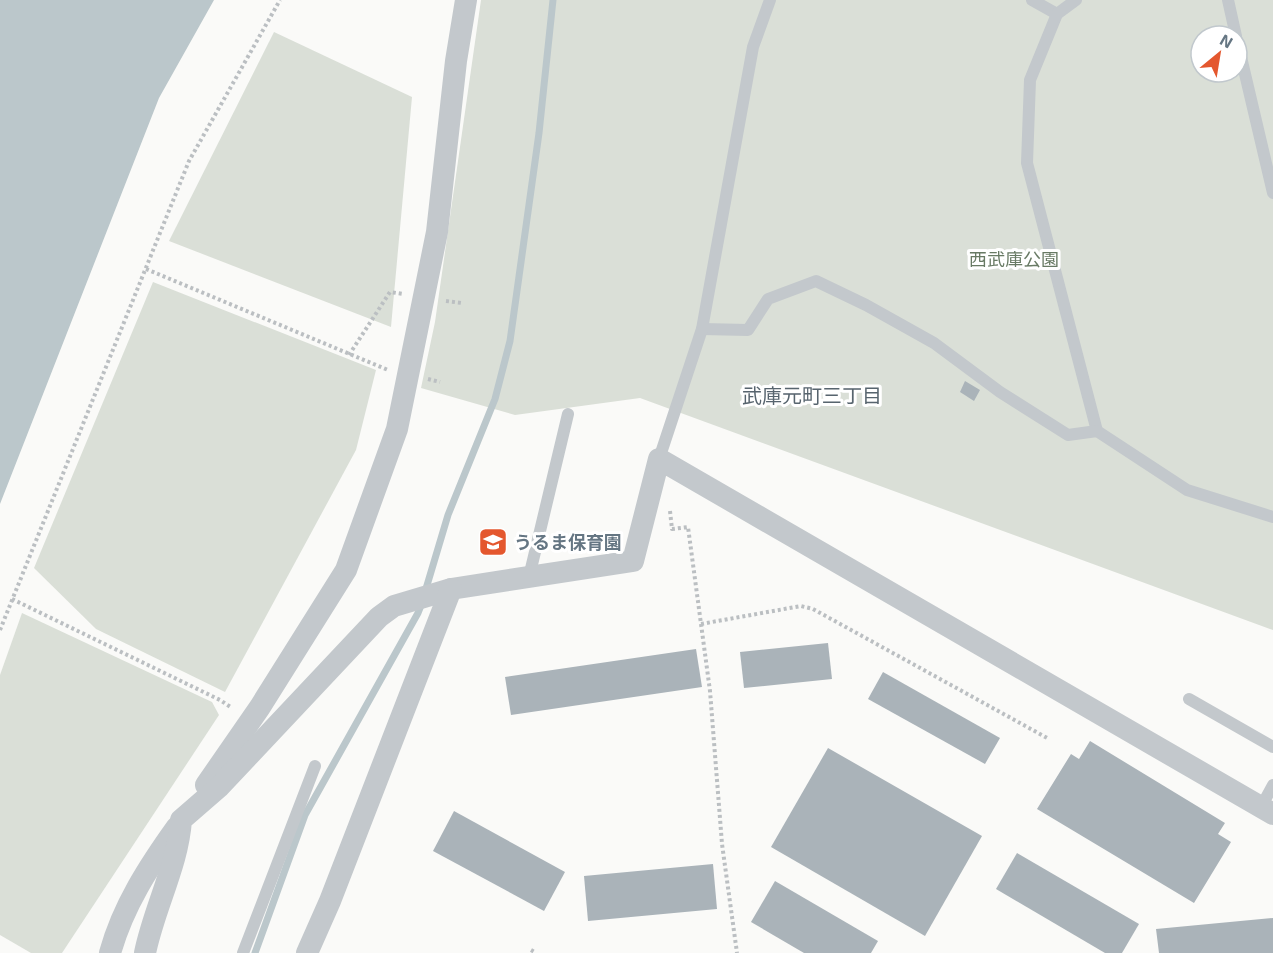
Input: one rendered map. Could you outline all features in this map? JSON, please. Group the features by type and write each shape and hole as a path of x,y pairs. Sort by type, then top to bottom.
{"street":[{"path":"110,953 117,927 147,869 260,707 346,570 397,429 437,232 456,61 466,0"},
{"path":"145,953 157,905 180,841 182,820 219,787 379,617 393,606 451,589 633,561 659,459 1267,811"},
{"path":"307,953 330,901 451,589"}],"lane":[{"path":"659,459 702,329 753,47 770,0"},
{"path":"1032,0 1057,14"},
{"path":"1076,0 1057,14 1030,80 1027,163 1097,431"},
{"path":"1228,0 1234,24"},
{"path":"1248,84 1273,194"},
{"path":"702,329 748,330 768,300 816,281 866,305 934,343 1000,392 1068,435 1097,431 1186,490 1273,517"},
{"path":"530,577 568,414"},
{"path":"1189,699 1273,747"},
{"path":"243,953 315,766"},
{"path":"1267,811 1273,785"}],"path":[{"path":"0,630 189,161 280,0"},
{"path":"146,269 378,368"},
{"path":"349,355 390,292"},
{"path":"670,502 672,529 688,527 710,691 722,844 737,953"},
{"path":"12,599 220,700"},
{"path":"701,624 801,606 813,609 1049,739"},
{"path":"531,950 536,953"}],"green space":[{"name":"西武庫公園","path":"481,0 1273,0 1273,630 640,398 515,415 421,388 435,322"},
{"path":"274,32 412,97 391,327 169,241"},
{"path":"153,282 376,370 356,450 225,692 96,629 34,568"},
{"path":"22,613 212,702 219,715 62,953 31,953 0,935 0,675"}],"shaded area":[{"path":"0,0 214,0 159,98 0,504"}],"building":[{"path":"965,381 980,390 974,401 960,392"},
{"path":"828,643 832,679 744,688 740,652"},
{"path":"696,649 702,687 511,715 505,677"},
{"path":"883,672 1000,738 985,764 868,699"},
{"path":"1090,741 1225,823 1218,834 1231,842 1194,903 1037,809 1071,754 1079,759"},
{"path":"828,748 982,836 925,936 771,847"},
{"path":"454,811 565,872 544,911 433,851"},
{"path":"1017,853 1139,924 1122,953 1105,953 996,889"},
{"path":"713,864 717,909 588,921 584,876"},
{"path":"775,881 878,941 871,953 804,953 751,922"},
{"path":"1273,918 1273,953 1159,953 1156,929"}],"waterway":[{"path":"425,592 448,515 495,399 510,341 539,133 553,0"},
{"path":"255,953 305,815 422,603"}],"place":[{"name":"うるま保育園","path":"493,542"}],"district":[{"name":"武庫元町三丁目","path":"812,395"}]}
